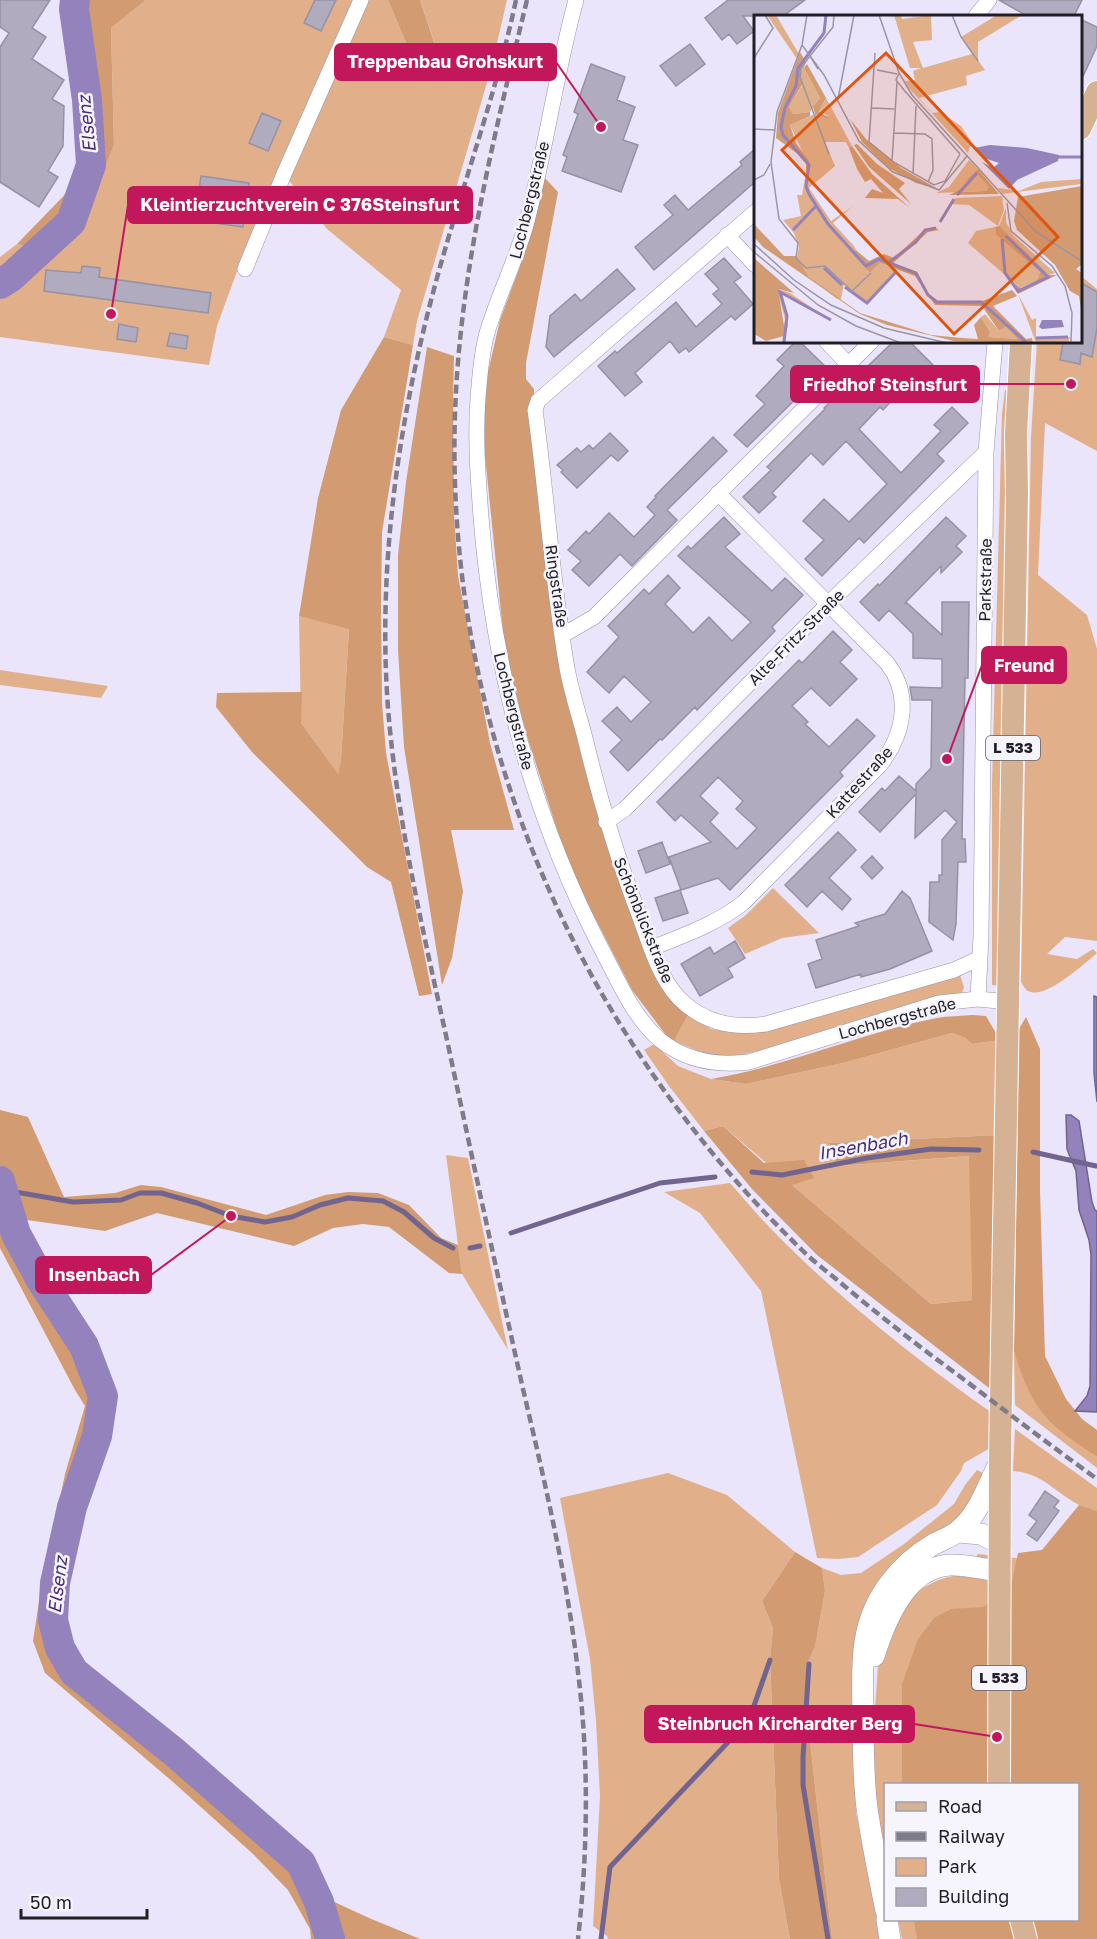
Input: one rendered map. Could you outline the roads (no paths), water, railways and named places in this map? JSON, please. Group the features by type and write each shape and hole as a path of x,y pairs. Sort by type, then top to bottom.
{"main road":[{"path":"1082,125 1097,92"},
{"name":"L 533","path":"999,1783 1000,1462 1017,494 1016,434 1022,344"},
{"path":"884,1905 867,1807 862,1716 862,1656 869,1623 882,1595 907,1564 932,1545 958,1532 979,1506 1000,1462"},
{"path":"958,1532 981,1534 1001,1544"},
{"path":"862,1716 881,1633 893,1608 907,1589 925,1574 942,1566 959,1565 1001,1571"},
{"path":"887,1921 891,1939"},
{"path":"1021,1921 1026,1939"}],"street":[{"path":"245,269 284,174 361,0"},
{"path":"977,15 989,0"},
{"name":"Lochbergstraße","path":"579,2 527,222 487,335 481,369 476,432 485,568 496,642 528,770 569,880 615,973 644,1022 666,1044 700,1061 722,1064 749,1062 939,1003 978,999 1009,1002"},
{"name":"Ringstraße","path":"754,213 538,400 535,410 556,594 563,635 594,617 869,344"},
{"path":"727,236 754,264"},
{"path":"830,344 848,364"},
{"name":"Parkstraße","path":"978,999 986,452 995,344"},
{"name":"Alte-Fritz-Straße","path":"606,822 625,809 829,603 986,452"},
{"name":"Kattestraße","path":"651,948 708,925 743,903 869,776 893,747 903,712 898,680 893,670 718,493"},
{"name":"Schönblickstraße","path":"563,635 568,669 606,822 617,856 651,948 668,984 686,1005 717,1023 737,1027 766,1024 954,970 980,958"}],"waterway":[{"name":"Elsenz","path":"0,284 11,277 71,222 91,165 87,100 74,9 75,0"},
{"name":"Insenbach","path":"752,1172 782,1175 867,1158 931,1149 979,1150"},
{"name":"Insenbach","path":"1033,1152 1096,1166"},
{"name":"Insenbach","path":"511,1233 660,1183 715,1177"},
{"name":"Elsenz","path":"0,1181 16,1234 41,1280 84,1346 103,1396 97,1436 72,1507 55,1583 53,1620 60,1648 74,1672 174,1752 301,1863 319,1902 330,1939"},
{"name":"Insenbach","path":"4,1190 73,1202 121,1200 140,1193 161,1193 231,1216 265,1222 292,1217 320,1205 348,1198 383,1201 404,1212 434,1238 453,1248"},
{"name":"Insenbach","path":"470,1248 480,1246"},
{"path":"28,1281 41,1280"},
{"path":"601,1939 610,1867 749,1720 770,1660"},
{"path":"809,1664 803,1785 828,1939"}],"railway":[{"path":"516,0 490,101 440,267 413,375 403,430 389,541 385,652 392,750 404,834 562,1565 573,1636 582,1705 586,1805 584,1872 578,1939"},
{"path":"527,0 484,186 461,327 457,375 456,498 468,618 494,736 532,850 583,960 645,1063 718,1160 802,1250 817,1263 914,1342 1097,1479"}],"place":[{"name":"Treppenbau Grohskurt","path":"601,127"},
{"name":"Kleintierzuchtverein C 376Steinsfurt","path":"111,314"},
{"name":"Friedhof Steinsfurt","path":"1071,384"},
{"name":"Freund","path":"947,759"},
{"name":"Insenbach","path":"231,1216"},
{"name":"Steinbruch Kirchardter Berg","path":"997,1737"}]}
